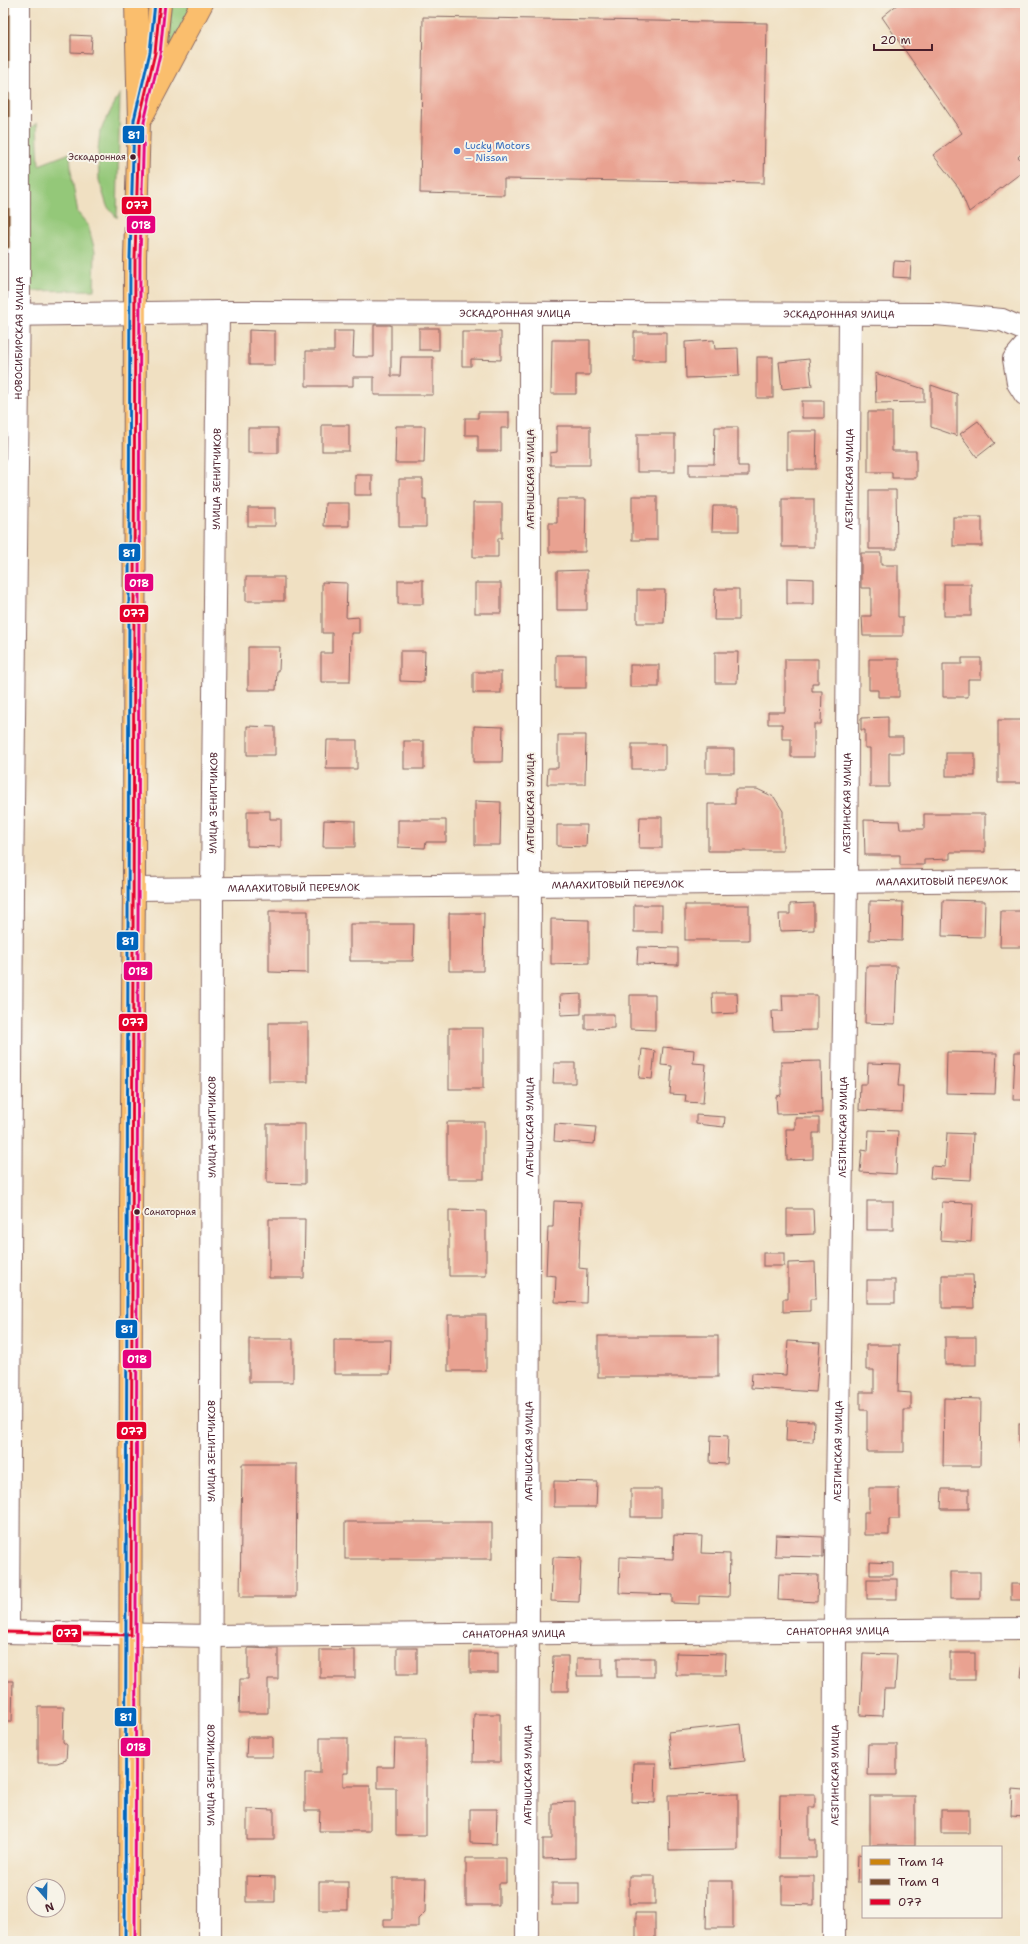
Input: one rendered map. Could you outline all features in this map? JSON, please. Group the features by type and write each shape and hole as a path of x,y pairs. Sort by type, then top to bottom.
{"main road":[{"path":"130,1941 130,1211 134,888 135,258 139,121 136,3"},
{"path":"139,121 155,53 160,3"},
{"path":"139,121 202,3"}],"street":[{"name":"НОВОСИБИРСКАЯ УЛИЦА","path":"6,1632 11,315 19,3"},
{"name":"ЭСКАДРОННАЯ УЛИЦА","path":"11,315 218,312 936,314 1002,320 1025,330"},
{"name":"УЛИЦА ЗЕНИТЧИКОВ","path":"210,1941 212,889 218,312"},
{"name":"ЛАТЫШСКАЯ УЛИЦА","path":"527,1941 530,314"},
{"name":"ЛЕЗГИНСКАЯ УЛИЦА","path":"834,1941 835,1630 846,883 850,314"},
{"path":"1025,346 1014,359 1018,382 1025,394"},
{"name":"МАЛАХИТОВЫЙ ПЕРЕУЛОК","path":"134,888 212,889 1025,880"},
{"name":"САНАТОРНАЯ УЛИЦА","path":"6,1632 211,1636 1025,1629"}],"green space":[{"path":"171,3 193,3 168,54"},
{"path":"120,93 117,218 107,206 99,180 98,150 100,131"},
{"path":"37,123 39,165 70,153 72,179 78,213 88,225 95,251 94,290 29,291 30,128"}],"building":[{"path":"899,3 1025,3 1025,150 1018,157 1025,164 1025,170 969,212 959,188 933,155 962,133 882,17"},
{"path":"423,17 767,23 764,183 504,179 504,195 420,193"},
{"path":"71,35 92,36 91,53 71,52"},
{"path":"894,261 911,262 910,278 893,277"},
{"path":"374,325 391,325 391,376 400,376 401,357 433,357 433,395 374,395 374,377 353,377 353,386 306,386 306,351 334,351 334,331 354,331 353,357 374,357"},
{"path":"419,328 439,328 439,350 419,350"},
{"path":"249,330 275,331 275,365 249,365"},
{"path":"462,332 501,332 501,360 471,359 471,366 462,366"},
{"path":"634,332 666,332 666,361 634,361"},
{"path":"552,340 590,340 590,375 576,375 576,394 551,394"},
{"path":"714,340 715,349 738,348 739,376 686,378 685,342"},
{"path":"757,357 773,357 773,398 757,398"},
{"path":"809,359 812,386 782,389 779,362"},
{"path":"875,373 924,389 924,402 876,403"},
{"path":"931,385 957,394 957,436 931,427"},
{"path":"802,401 824,401 824,418 802,418"},
{"path":"478,412 509,412 509,428 501,428 501,451 478,451 478,435 465,435 465,418 478,418"},
{"path":"868,412 892,412 892,451 916,451 916,478 892,478 892,472 868,472"},
{"path":"978,421 995,443 977,457 960,434"},
{"path":"322,425 349,425 349,451 322,451"},
{"path":"396,426 425,426 424,463 395,463"},
{"path":"557,426 590,426 590,465 550,465 550,453 557,452"},
{"path":"715,427 738,427 738,466 748,466 748,476 689,476 689,464 714,464"},
{"path":"248,428 278,428 278,453 248,453"},
{"path":"787,431 817,431 816,469 787,469"},
{"path":"637,434 675,434 675,472 637,472"},
{"path":"355,475 372,475 372,495 355,495"},
{"path":"399,479 423,479 423,499 426,499 426,527 399,527"},
{"path":"869,490 896,490 897,549 869,549"},
{"path":"632,496 657,496 657,540 632,540"},
{"path":"557,499 586,499 585,552 549,552 549,523 557,523"},
{"path":"782,499 814,499 814,547 782,547"},
{"path":"325,503 349,503 349,526 324,526"},
{"path":"473,503 502,503 502,538 498,538 498,557 473,557"},
{"path":"713,506 739,506 739,531 712,531"},
{"path":"248,508 275,508 275,526 248,526"},
{"path":"953,517 982,517 982,546 953,546"},
{"path":"861,553 881,553 881,565 898,565 898,617 903,617 903,636 863,636 862,616 871,616 871,588 861,588"},
{"path":"587,570 587,610 557,610 557,571"},
{"path":"246,577 284,577 284,601 246,601"},
{"path":"787,578 814,579 814,604 787,604"},
{"path":"398,580 423,580 423,604 398,604"},
{"path":"322,582 347,583 346,618 359,617 359,633 351,633 350,682 321,682 321,653 332,653 332,633 322,633"},
{"path":"475,583 501,583 501,613 475,613"},
{"path":"944,584 971,584 971,616 944,616"},
{"path":"715,589 739,589 739,620 714,620"},
{"path":"637,590 665,590 664,623 637,623"},
{"path":"248,647 280,647 276,690 248,690"},
{"path":"400,651 425,651 424,682 400,681"},
{"path":"715,652 738,652 737,683 715,683"},
{"path":"556,655 586,655 586,688 556,688"},
{"path":"962,658 981,658 981,679 968,679 968,697 943,697 943,664 962,664"},
{"path":"785,659 818,659 818,683 812,683 812,691 822,691 821,724 814,724 814,757 791,757 791,739 782,739 782,724 768,724 768,712 785,712"},
{"path":"869,659 899,659 899,697 878,697 878,690 869,690"},
{"path":"630,665 659,665 659,687 630,687"},
{"path":"473,672 501,672 501,693 473,693"},
{"path":"888,717 888,737 903,737 903,753 889,753 889,787 870,787 870,748 865,748 865,730 861,730 861,718"},
{"path":"998,720 1025,720 1024,783 998,783"},
{"path":"247,726 275,727 275,755 247,755"},
{"path":"474,726 503,727 502,762 474,762"},
{"path":"558,735 586,735 585,784 547,784 548,768 558,768"},
{"path":"327,740 357,740 357,769 326,769"},
{"path":"404,741 424,741 424,769 404,769"},
{"path":"632,744 665,744 665,769 632,769"},
{"path":"706,749 734,749 734,773 706,773"},
{"path":"946,753 975,753 975,776 946,776"},
{"path":"735,789 757,789 774,797 783,811 783,851 708,851 708,804 735,804"},
{"path":"475,801 501,802 500,845 475,845"},
{"path":"247,811 270,811 270,819 281,819 281,847 247,846"},
{"path":"924,814 985,814 985,852 950,852 950,859 924,860 924,865 900,865 900,855 865,855 864,820 899,821 900,829 924,829"},
{"path":"640,817 662,817 662,848 639,848"},
{"path":"324,820 355,821 355,847 323,847"},
{"path":"398,820 446,820 446,842 426,842 425,848 398,847"},
{"path":"557,825 587,825 586,847 557,846"},
{"path":"1022,826 1025,826 1025,854 1023,854"},
{"path":"943,900 985,901 984,937 942,936"},
{"path":"870,901 903,902 902,941 869,940"},
{"path":"814,903 814,930 780,931 779,914 790,914 790,904"},
{"path":"634,905 662,905 662,932 634,932"},
{"path":"685,905 749,905 749,940 685,940"},
{"path":"269,911 308,911 308,973 269,972"},
{"path":"1001,911 1025,911 1025,947 1000,947"},
{"path":"449,913 484,913 483,971 449,971"},
{"path":"551,919 589,920 589,963 551,964"},
{"path":"350,924 414,924 413,961 350,961"},
{"path":"638,947 678,948 678,965 637,964"},
{"path":"866,966 897,966 895,1024 865,1023"},
{"path":"712,993 737,993 738,1013 713,1014"},
{"path":"581,994 581,1014 561,1015 560,995"},
{"path":"630,995 655,995 655,1030 630,1029"},
{"path":"782,995 817,995 817,1030 773,1031 772,1011 783,1011"},
{"path":"585,1014 614,1014 614,1028 585,1029"},
{"path":"269,1023 308,1023 308,1082 269,1082"},
{"path":"449,1028 483,1028 483,1089 449,1089"},
{"path":"663,1047 694,1050 693,1063 706,1064 703,1103 685,1102 686,1095 670,1094 672,1066 661,1065"},
{"path":"642,1049 655,1051 652,1079 639,1078"},
{"path":"947,1052 997,1053 995,1094 946,1093"},
{"path":"1015,1052 1025,1052 1025,1100 1013,1100"},
{"path":"821,1061 822,1113 777,1114 776,1096 781,1095 781,1062"},
{"path":"554,1063 575,1063 575,1083 553,1083"},
{"path":"868,1063 900,1064 898,1086 903,1086 902,1112 859,1110 860,1084 867,1084"},
{"path":"696,1115 725,1117 724,1127 696,1124"},
{"path":"795,1118 819,1118 819,1133 813,1133 813,1159 787,1160 786,1129 795,1129"},
{"path":"447,1122 484,1122 484,1179 447,1179"},
{"path":"267,1124 305,1124 305,1184 267,1183"},
{"path":"555,1124 596,1127 594,1144 554,1141"},
{"path":"869,1130 898,1131 896,1174 860,1172 862,1150 868,1151"},
{"path":"947,1133 973,1134 971,1180 930,1178 931,1166 945,1167"},
{"path":"1024,1144 1025,1178 1023,1178"},
{"path":"554,1201 581,1202 579,1268 587,1269 586,1303 555,1302 556,1276 546,1275 548,1227 553,1227"},
{"path":"867,1201 893,1201 893,1230 867,1230"},
{"path":"942,1202 973,1203 971,1242 940,1240"},
{"path":"787,1209 813,1209 814,1234 787,1235"},
{"path":"449,1210 486,1211 486,1276 449,1276"},
{"path":"269,1219 305,1219 304,1278 269,1278"},
{"path":"763,1253 784,1253 784,1266 763,1266"},
{"path":"815,1262 816,1299 810,1299 810,1311 783,1312 783,1299 788,1299 788,1263"},
{"path":"942,1275 973,1275 974,1308 942,1308"},
{"path":"867,1280 895,1280 895,1303 867,1303"},
{"path":"448,1315 486,1315 486,1371 448,1371"},
{"path":"598,1336 718,1336 718,1377 598,1377"},
{"path":"945,1337 976,1337 976,1365 945,1365"},
{"path":"249,1339 293,1339 293,1382 249,1382"},
{"path":"334,1340 391,1340 390,1374 334,1374"},
{"path":"788,1341 820,1343 816,1392 751,1388 752,1373 786,1375"},
{"path":"866,1345 899,1345 898,1392 911,1393 911,1410 904,1410 904,1452 867,1452 867,1410 860,1410 860,1392 874,1392 874,1370 866,1370"},
{"path":"944,1398 981,1399 980,1466 943,1466"},
{"path":"787,1420 814,1421 813,1442 786,1441"},
{"path":"1019,1424 1025,1424 1025,1447 1019,1447"},
{"path":"711,1435 728,1436 727,1464 710,1463"},
{"path":"242,1464 297,1464 296,1597 240,1597"},
{"path":"554,1481 597,1482 596,1507 554,1507"},
{"path":"869,1488 899,1488 899,1519 889,1519 889,1535 864,1535 864,1512 869,1512"},
{"path":"631,1489 661,1489 661,1517 631,1517"},
{"path":"942,1489 969,1489 969,1509 941,1509"},
{"path":"345,1522 492,1522 492,1559 345,1559"},
{"path":"674,1535 702,1536 701,1553 730,1554 729,1597 699,1596 699,1604 672,1603 672,1595 619,1593 620,1557 673,1559"},
{"path":"776,1535 823,1537 823,1557 775,1556"},
{"path":"553,1557 581,1558 579,1602 551,1601"},
{"path":"870,1562 893,1563 893,1575 870,1575"},
{"path":"950,1572 980,1572 980,1599 950,1599"},
{"path":"779,1574 818,1575 817,1602 778,1600"},
{"path":"867,1579 897,1579 897,1599 867,1599"},
{"path":"1011,1584 1025,1584 1025,1600 1011,1600"},
{"path":"248,1648 278,1649 278,1679 268,1679 268,1713 239,1713 240,1679 248,1679"},
{"path":"397,1648 417,1648 417,1674 397,1674"},
{"path":"320,1650 355,1650 355,1678 320,1678"},
{"path":"470,1652 498,1652 498,1673 470,1673"},
{"path":"1024,1652 1025,1677 1021,1677"},
{"path":"676,1653 726,1654 725,1675 676,1675"},
{"path":"950,1653 975,1653 975,1680 950,1680"},
{"path":"863,1654 897,1655 895,1689 884,1689 883,1716 860,1715"},
{"path":"553,1656 568,1656 568,1691 552,1691"},
{"path":"577,1658 602,1658 602,1676 577,1676"},
{"path":"617,1658 654,1658 654,1677 617,1677"},
{"path":"4,1681 13,1681 12,1721 3,1721"},
{"path":"38,1707 64,1707 63,1742 67,1745 66,1760 57,1763 38,1763"},
{"path":"474,1714 500,1714 500,1762 473,1762"},
{"path":"741,1724 745,1761 672,1769 668,1732"},
{"path":"247,1737 273,1737 273,1757 246,1757"},
{"path":"320,1738 348,1738 348,1773 343,1773 343,1786 370,1786 370,1831 319,1831 320,1811 305,1811 305,1773 320,1773"},
{"path":"395,1739 426,1739 426,1835 396,1835 396,1788 378,1788 378,1767 394,1767"},
{"path":"868,1744 897,1744 897,1775 867,1775"},
{"path":"633,1763 656,1763 655,1803 632,1802"},
{"path":"1012,1789 1025,1790 1025,1817 1011,1816"},
{"path":"738,1794 738,1850 669,1851 668,1795"},
{"path":"780,1794 815,1794 815,1807 809,1807 809,1840 816,1840 816,1858 779,1858"},
{"path":"870,1796 915,1796 915,1845 870,1845"},
{"path":"575,1802 575,1858 543,1859 543,1839 552,1839 552,1803"},
{"path":"247,1809 274,1810 274,1840 247,1840"},
{"path":"470,1809 497,1809 496,1844 470,1843"},
{"path":"941,1810 969,1810 969,1833 941,1833"},
{"path":"858,1854 862,1855 862,1882 857,1882"},
{"path":"466,1858 506,1858 506,1883 499,1883 499,1905 466,1905"},
{"path":"246,1876 275,1877 275,1902 246,1902"},
{"path":"629,1876 655,1876 655,1904 629,1904"},
{"path":"782,1876 814,1876 814,1905 782,1904"},
{"path":"393,1878 426,1878 425,1912 418,1919 418,1927 384,1927 384,1919 393,1919"},
{"path":"707,1881 733,1881 733,1928 706,1928"},
{"path":"319,1882 348,1882 348,1910 319,1910"},
{"path":"552,1883 579,1883 579,1905 552,1905"},
{"path":"636,1913 655,1913 655,1940 636,1940"},
{"path":"942,1939 970,1940 970,1941 942,1941"}],"tram line":[{"name":"14","path":"3,3 3,247"},
{"name":"9","path":"8,3 8,247"}],"transit line":[{"name":"81","path":"125,1941 130,258 134,120 150,52 155,3"},
{"name":"077","path":"131,1635 135,258 139,121 155,53 160,3"},
{"name":"018","path":"135,1941 140,258 144,122 160,54 165,3"},
{"name":"077","path":"3,1632 131,1635"}],"place":[{"name":"Lucky Motors – Nissan","path":"457,151"},
{"name":"Эскадронная","path":"133,157"},
{"name":"Санаторная","path":"137,1212"}]}
